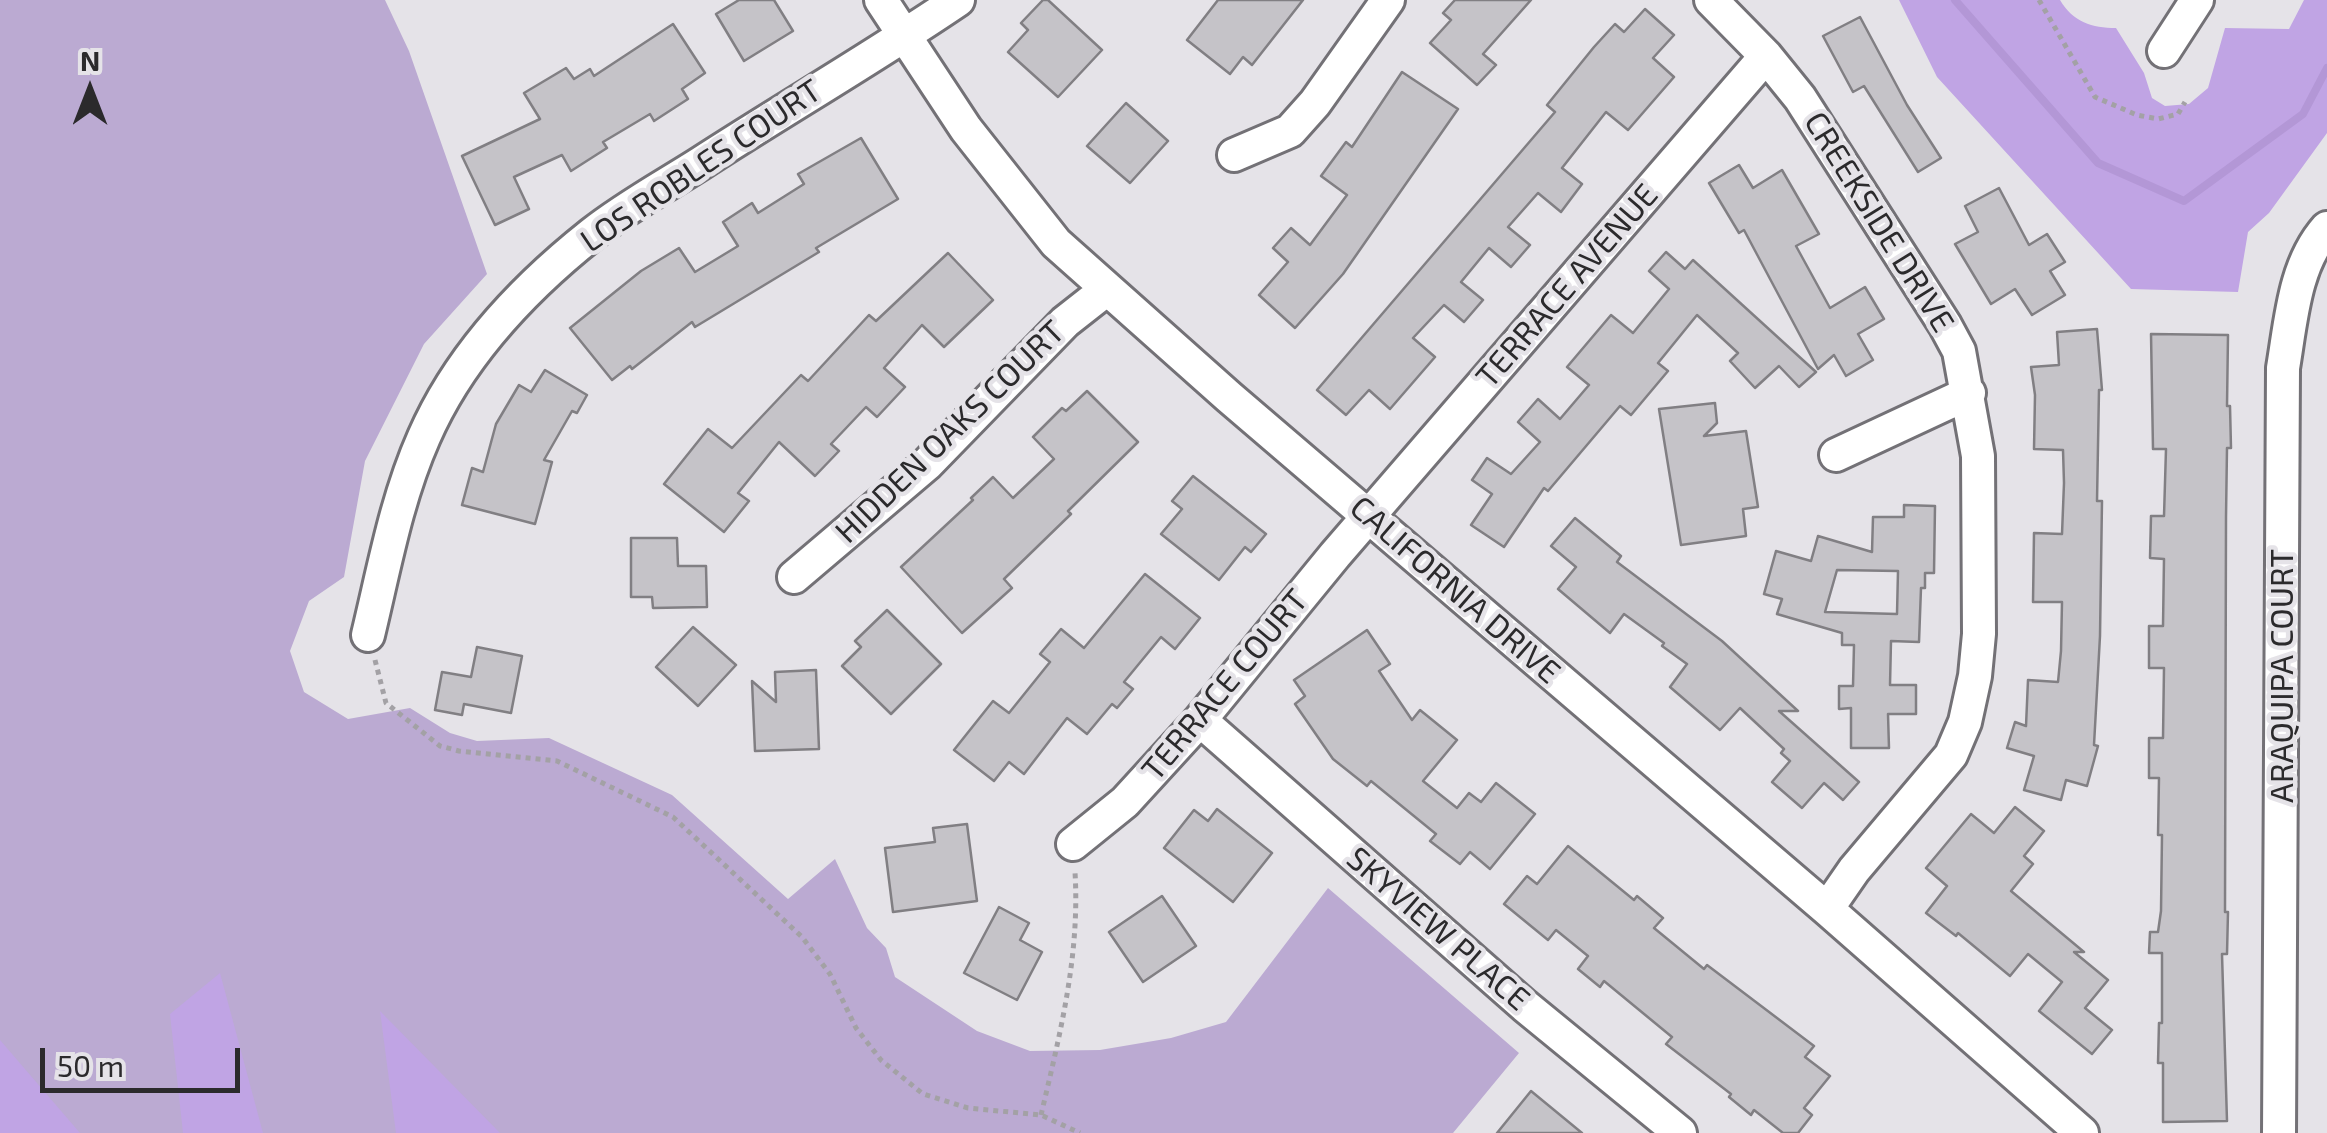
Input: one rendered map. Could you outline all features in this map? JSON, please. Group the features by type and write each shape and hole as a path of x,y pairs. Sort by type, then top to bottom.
{"street":[{"name":"CALIFORNIA DRIVE","path":"881,0 966,129 1056,243 2082,1133"},
{"name":"LOS ROBLES COURT","path":"368,636 401,498 424,437 442,401 517,300 594,232 958,0"},
{"path":"1234,155 1290,131 1315,103 1388,0"},
{"name":"CREEKSIDE DRIVE","path":"1711,0 1766,56 1800,98 1945,325 1959,351 1978,456 1979,634 1976,676 1964,722 1951,755 1854,870 1828,909"},
{"path":"2164,51 2197,0"},
{"name":"TERRACE AVENUE","path":"1370,517 1766,56"},
{"name":"ARAQUIPA COURT","path":"2279,1133 2283,368 2297,288 2312,244 2327,228"},
{"name":"HIDDEN OAKS COURT","path":"794,577 927,464 1064,322 1107,288"},
{"path":"1836,455 1969,393"},
{"name":"TERRACE COURT","path":"1072,844 1125,802 1200,720 1370,517"},
{"name":"SKYVIEW PLACE","path":"1200,720 1525,1006 1680,1133"}],"path":[{"path":"2039,0 2095,97 2137,115 2158,119 2178,114 2185,102"},
{"path":"368,636 386,703 440,746 557,760 673,817 802,936 830,974 856,1028 881,1060 923,1094 968,1108 1041,1115 1080,1133"},
{"path":"1041,1115 1070,991 1077,908 1072,844"}],"shaded area":[{"path":"0,0 385,0 409,51 487,274 424,344 365,461 344,577 309,601 290,651 304,692 348,719 410,708 450,733 477,741 549,738 672,795 788,899 835,859 867,928 886,948 895,977 977,1031 1030,1051 1100,1050 1171,1038 1226,1022 1328,888 1519,1053 1453,1133 0,1133"},
{"path":"1899,0 2060,0 2084,22 2116,28 2144,73 2152,98 2165,106 2189,104 2208,88 2225,28 2289,29 2304,0 2327,0 2327,133 2269,213 2248,232 2238,292 2131,289 1937,77"},
{"path":"220,973 263,1133 183,1133 170,1014"},
{"path":"380,1011 500,1133 396,1133"},
{"path":"0,1040 80,1133 0,1133"}],"building":[{"path":"739,0 774,0 793,31 744,61 716,14"},
{"path":"1043,0 1048,0 1102,50 1058,97 1008,52 1028,30 1021,23"},
{"path":"1218,0 1303,0 1252,65 1243,57 1230,74 1187,40"},
{"path":"1455,0 1531,0 1483,54 1496,65 1477,85 1430,43 1451,20 1443,13"},
{"path":"1645,9 1674,35 1653,58 1674,77 1628,130 1606,112 1562,168 1582,184 1561,212 1538,193 1508,227 1530,245 1511,267 1489,248 1461,282 1483,300 1464,322 1444,305 1413,338 1435,357 1390,409 1369,390 1346,415 1317,390 1555,112 1547,105 1594,47 1615,24 1624,32"},
{"path":"1860,17 1907,105 1941,158 1918,172 1864,86 1853,92 1823,36"},
{"path":"673,24 705,73 682,89 688,99 654,121 650,114 603,142 607,148 571,171 562,155 514,177 529,209 495,225 462,156 540,119 524,93 566,68 574,79 590,69 594,76"},
{"path":"1402,72 1458,109 1343,274 1295,328 1259,295 1288,262 1273,248 1291,228 1310,245 1347,195 1321,176 1346,142 1352,147"},
{"path":"1126,103 1168,141 1130,183 1087,146"},
{"path":"861,138 898,199 816,248 819,252 695,327 692,322 612,380 570,328 641,271 679,248 695,272 738,246 723,222 752,203 758,213 804,184 798,174"},
{"path":"1739,165 1753,188 1782,170 1819,234 1796,246 1830,308 1865,287 1884,319 1858,334 1873,360 1846,376 1834,355 1818,369 1744,230 1739,233 1709,183"},
{"path":"1999,188 2029,245 2047,234 2065,262 2050,271 2065,295 2032,315 2015,289 1991,304 1955,244 1978,232 1965,206"},
{"path":"1666,252 1685,269 1693,260 1816,372 1799,387 1779,366 1755,388 1730,361 1738,353 1697,315 1658,363 1668,371 1631,415 1620,406 1548,491 1544,488 1504,547 1471,525 1492,494 1472,480 1487,458 1511,474 1540,442 1518,422 1538,399 1560,419 1589,385 1567,367 1611,315 1633,333 1669,289 1649,271"},
{"path":"948,253 993,300 944,347 922,325 884,368 905,387 877,417 866,407 831,444 839,451 815,476 779,442 738,493 749,501 724,532 664,484 708,429 732,448 801,375 808,381 869,315 876,321"},
{"path":"2097,329 2102,390 2097,501 2102,501 2100,636 2094,745 2098,746 2087,786 2066,780 2061,800 2024,790 2034,756 2007,748 2015,722 2026,726 2028,680 2058,682 2061,651 2062,602 2033,602 2034,533 2062,534 2063,450 2034,449 2031,367 2059,365 2057,332"},
{"path":"2151,334 2228,335 2228,912 2227,954 2222,954 2227,1121 2163,1122 2163,1063 2158,1063 2162,953 2149,953 2150,932 2158,932 2161,911 2162,835 2158,835 2159,778 2149,778 2149,738 2163,738 2164,668 2149,668 2149,626 2163,626 2164,559 2150,558 2151,516 2164,516 2166,449 2153,449"},
{"path":"545,370 587,395 577,413 572,411 544,460 552,462 535,524 462,505 472,468 483,472 496,424 519,385 531,392"},
{"path":"1087,391 1138,442 1004,579 1012,588 962,633 901,567 993,477 1013,498 1054,459 1033,437 1062,408 1066,411"},
{"path":"1715,403 1717,423 1704,436 1746,431 1758,507 1743,509 1746,536 1681,545 1659,409"},
{"path":"1193,476 1266,534 1251,552 1245,547 1219,580 1161,534 1182,509 1172,501"},
{"path":"1904,505 1935,506 1934,573 1925,573 1925,588 1921,588 1919,642 1891,641 1890,685 1916,685 1916,714 1888,714 1889,748 1851,748 1851,708 1839,709 1839,686 1853,686 1854,645 1842,645 1842,633 1777,614 1782,599 1764,594 1776,551 1811,561 1818,536 1872,552 1873,517 1904,517","holes":["1837,570 1898,571 1897,614 1825,612"]},
{"path":"1575,518 1621,556 1617,562 1722,641 1798,711 1779,711 1859,782 1843,800 1824,783 1802,808 1772,782 1790,761 1781,753 1784,749 1740,708 1720,730 1670,687 1687,664 1662,646 1664,643 1624,614 1610,633 1558,589 1576,567 1551,546"},
{"path":"631,538 677,538 678,566 706,566 707,607 653,608 652,597 631,597"},
{"path":"1145,574 1200,618 1175,649 1161,637 1124,682 1133,689 1117,708 1112,704 1087,734 1067,718 1024,774 1009,762 994,781 954,750 993,701 1009,713 1050,662 1040,654 1061,629 1084,648"},
{"path":"887,610 941,664 891,714 842,666 861,647 855,641"},
{"path":"693,627 736,665 698,706 656,667"},
{"path":"1367,630 1390,664 1379,671 1412,720 1420,710 1457,740 1423,781 1457,808 1469,793 1481,802 1496,783 1535,814 1490,869 1470,852 1460,864 1430,841 1436,834 1371,781 1367,786 1333,759 1295,704 1305,696 1294,680"},
{"path":"477,647 522,656 511,713 464,704 462,715 435,710 442,672 471,677"},
{"path":"816,670 819,749 755,751 752,681 776,702 775,672"},
{"path":"2015,807 2044,831 2024,856 2033,864 2011,891 2084,952 2074,952 2108,980 2085,1008 2112,1030 2092,1054 2039,1011 2062,982 2028,954 2010,976 1958,933 1956,936 1926,913 1947,886 1926,868 1971,814 1994,833"},
{"path":"1217,809 1272,853 1233,902 1164,848 1194,810 1208,821"},
{"path":"967,824 977,901 893,912 885,848 935,842 933,828"},
{"path":"1568,846 1634,900 1637,896 1663,918 1654,928 1704,969 1707,965 1814,1046 1805,1057 1830,1076 1804,1108 1812,1115 1798,1133 1783,1133 1754,1110 1751,1115 1729,1097 1731,1094 1666,1044 1672,1037 1604,981 1600,987 1578,969 1588,956 1556,930 1548,940 1504,904 1527,876 1537,884"},
{"path":"1162,896 1196,946 1143,982 1109,932"},
{"path":"999,907 1029,923 1020,940 1042,952 1017,1000 964,973"},
{"path":"1531,1091 1582,1133 1497,1133"}],"waterway":[{"path":"1955,0 2098,163 2184,201 2303,114 2327,68"}]}
